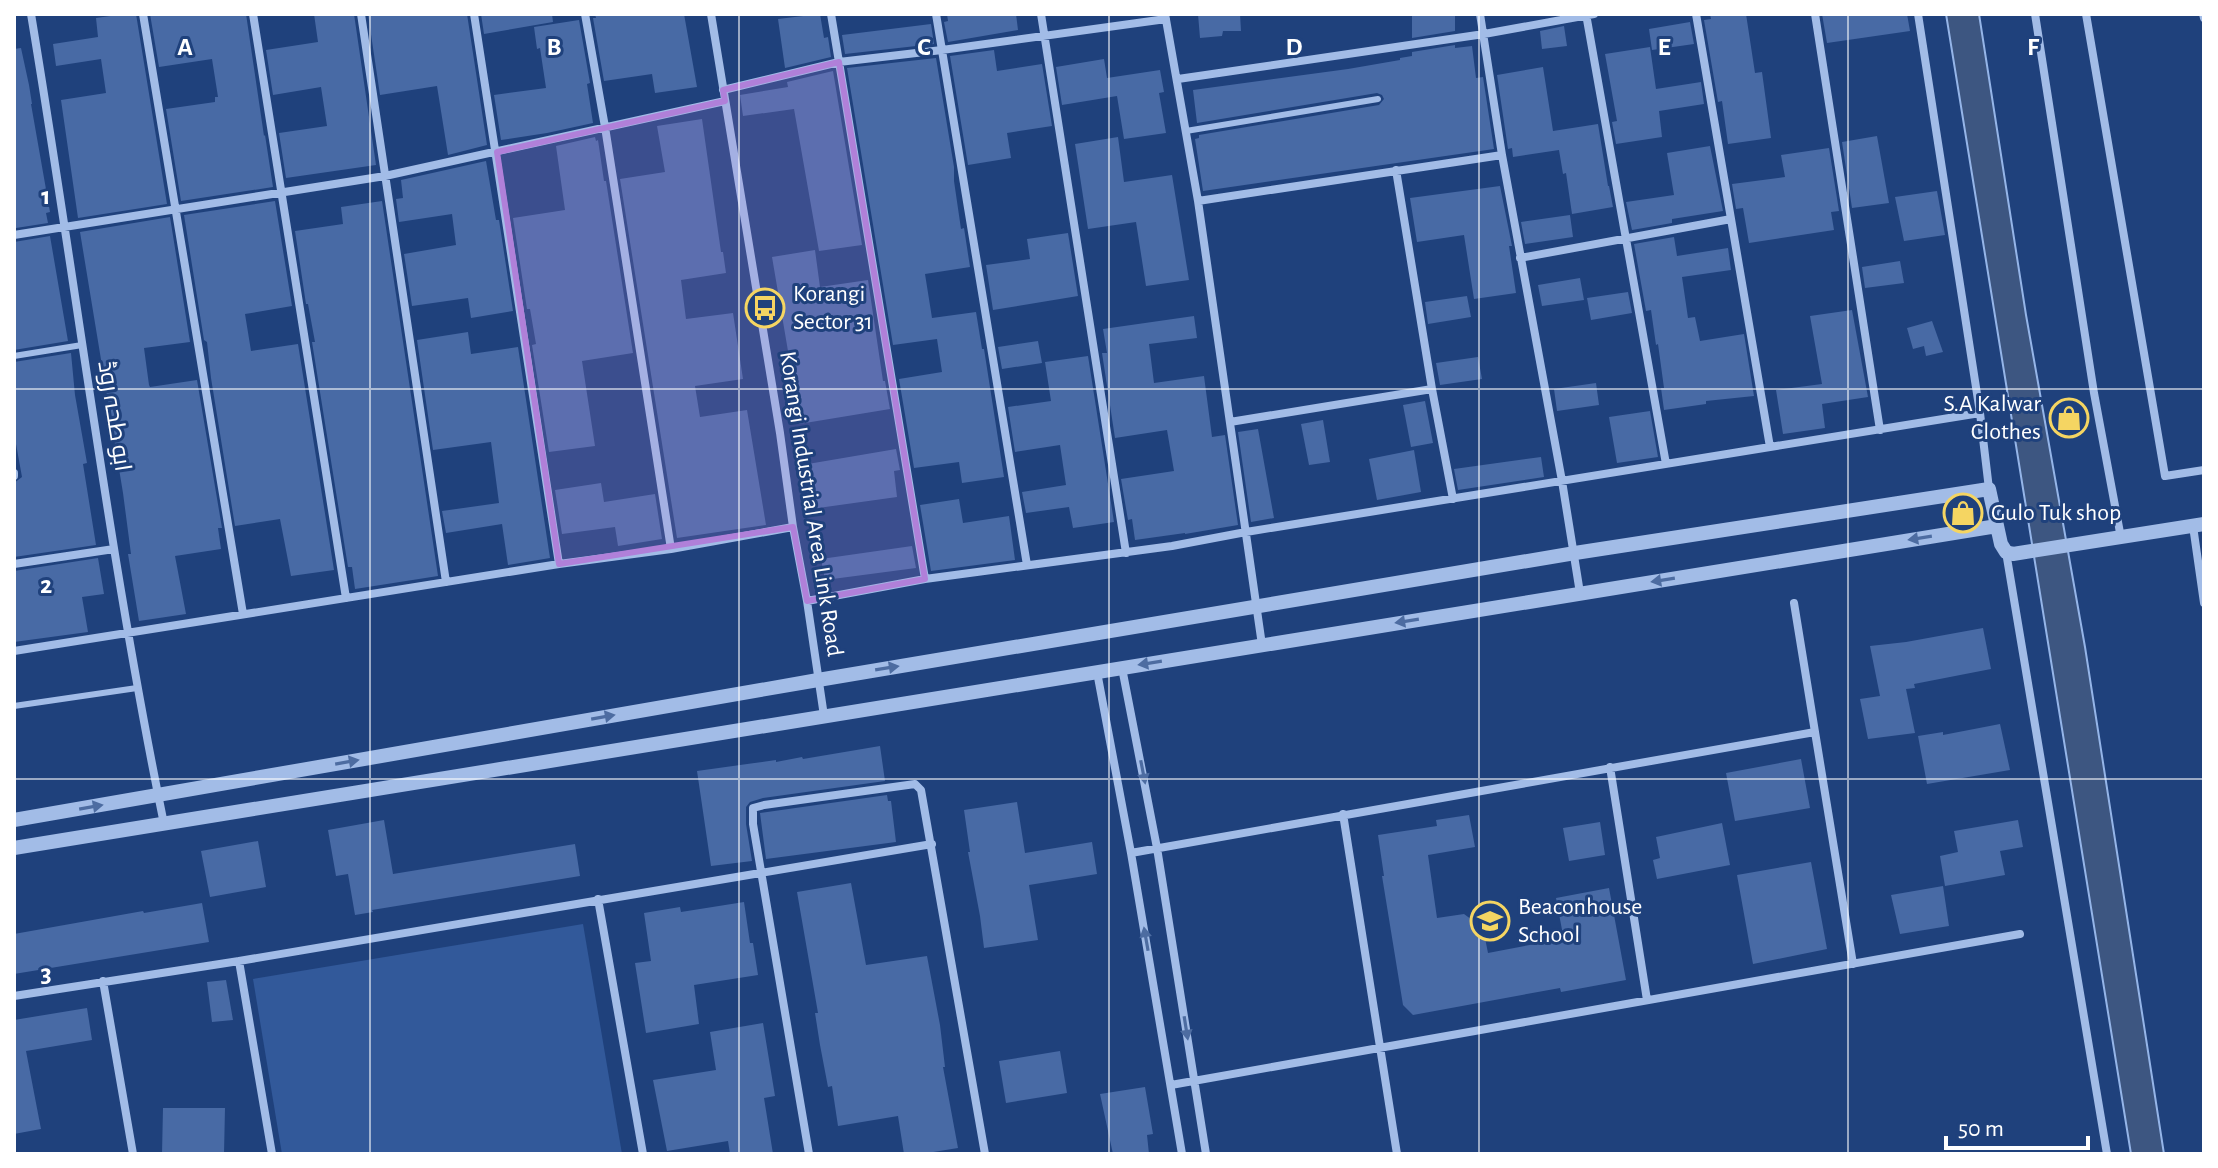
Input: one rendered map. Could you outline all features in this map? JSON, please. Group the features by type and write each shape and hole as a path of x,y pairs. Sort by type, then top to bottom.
{"street":[{"name":"ابو طحہ روڈ","path":"31,14 127,633 164,824"},
{"path":"143,14 243,614"},
{"path":"253,14 346,598"},
{"path":"361,14 446,582"},
{"path":"474,14 559,564"},
{"path":"585,14 671,549"},
{"name":"Korangi Industrial Area Link Road","path":"711,14 824,716"},
{"path":"831,14 925,579"},
{"path":"936,14 1027,565"},
{"path":"1041,14 1126,553"},
{"path":"1480,14 1580,593"},
{"path":"1696,14 1770,447"},
{"path":"1815,14 1880,430"},
{"path":"1918,14 1989,489 2001,544 2006,552 2107,1154"},
{"path":"2035,14 2094,393 2121,538"},
{"path":"2086,14 2165,476 2204,470"},
{"path":"1178,79 1484,34 1589,15 1666,464"},
{"path":"723,90 839,62 942,50 1166,16 1198,201 1262,645"},
{"path":"14,235 385,176 725,101"},
{"path":"1198,201 1502,155"},
{"path":"1396,170 1453,499"},
{"path":"1520,258 1731,219"},
{"path":"1230,422 1432,389"},
{"path":"807,601 925,579 1126,553 1980,413"},
{"path":"14,820 818,680 1575,553 1989,489"},
{"path":"2006,552 2026,553 2198,525 2204,603"},
{"path":"14,848 1997,526"},
{"path":"14,651 671,549 793,527"},
{"path":"14,564 114,549"},
{"path":"1794,603 1853,964"},
{"path":"1122,668 1157,848 1206,1154"},
{"path":"1097,672 1182,1154"},
{"path":"1131,853 1815,732"},
{"path":"1610,767 1647,1000"},
{"path":"809,1154 753,808 915,784 921,790 932,844 985,1154"},
{"path":"1343,814 1397,1154"},
{"path":"14,996 932,844"},
{"path":"598,899 643,1154"},
{"path":"1171,1085 2020,934"},
{"path":"239,961 272,1154"},
{"path":"103,981 133,1154"}],"lane":[{"path":"1186,131 1378,99"},
{"path":"14,356 82,345"},
{"path":"14,706 137,688"}],"highlighted area":[{"path":"839,62 925,579 807,601 793,527 559,564 497,152 725,101 723,90"}],"shaded area":[{"path":"1946,14 1979,14 2026,315 2085,647 2164,1154 2131,1154"},
{"path":"583,924 622,1154 282,1154 253,979"}],"building":[{"path":"136,14 167,204 78,218 61,100 106,93 101,59 56,66 53,44 98,37 96,18"},
{"path":"150,14 246,14 273,187 181,201 166,109 215,102 215,97 218,97 212,59 159,67"},
{"path":"314,14 354,14 376,165 286,178 279,133 327,126 321,87 273,95 266,50 318,42"},
{"path":"368,14 467,14 487,145 448,155 437,86 380,95"},
{"path":"481,14 552,14 553,22 484,34"},
{"path":"595,14 684,14 697,87 655,93 652,74 604,81 593,18 596,18"},
{"path":"820,14 831,57 785,68 778,19"},
{"path":"947,14 1016,14 1018,30 948,42 944,22 948,21"},
{"path":"1198,14 1240,14 1241,31 1223,31 1222,36 1200,38"},
{"path":"1412,14 1455,14 1455,31 1412,38"},
{"path":"1710,14 1746,14 1755,73 1762,72 1771,138 1728,144 1704,20 1711,19"},
{"path":"1822,14 1907,14 1910,31 1827,43"},
{"path":"579,20 590,83 587,84 593,123 501,140 494,95 546,88 534,27"},
{"path":"1690,22 1694,44 1652,50 1649,29"},
{"path":"931,24 934,44 845,54 842,35"},
{"path":"1564,26 1567,46 1542,49 1540,31"},
{"path":"1455,45 1455,48 1472,46 1476,78 1483,77 1494,149 1203,191 1195,139 1199,135 1379,105 1384,99 1377,93 1197,123 1193,90 1348,69 1400,60 1412,56 1412,52"},
{"path":"1650,47 1656,89 1701,82 1704,104 1659,111 1662,137 1616,144 1612,122 1617,121 1605,54"},
{"path":"21,48 50,212 46,213 48,223 16,228 14,49"},
{"path":"994,50 997,71 1042,64 1052,126 1007,133 1011,158 968,165 950,56"},
{"path":"936,58 961,229 964,228 970,267 925,274 932,318 976,312 1004,477 962,483 959,462 914,468 899,379 942,372 937,339 893,345 847,68"},
{"path":"1104,59 1107,78 1160,70 1164,92 1159,93 1166,133 1124,139 1117,96 1062,105 1056,67"},
{"path":"1543,67 1553,131 1598,124 1613,207 1572,214 1559,150 1513,157 1512,148 1508,149 1497,75"},
{"path":"833,71 862,245 819,251 794,109 743,116 740,95 788,87 787,82"},
{"path":"702,119 726,273 681,280 686,319 733,313 743,379 695,386 700,417 747,410 766,525 677,538 620,179 665,172 657,126"},
{"path":"1877,136 1889,203 1852,208 1842,142"},
{"path":"595,137 606,181 633,353 582,361 595,446 549,452 532,345 536,344 530,309 527,309 513,218 565,210 556,146"},
{"path":"1118,137 1124,182 1172,175 1189,280 1146,286 1136,222 1088,229 1075,144"},
{"path":"1710,146 1723,211 1672,219 1672,223 1632,230 1626,202 1674,195 1667,153"},
{"path":"1829,148 1839,211 1831,212 1834,230 1749,243 1743,208 1736,209 1732,184 1785,177 1781,155"},
{"path":"486,161 513,311 471,318 468,298 412,306 404,254 456,245 452,214 399,222 396,199 403,198 401,180"},
{"path":"1500,186 1512,246 1509,246 1516,293 1474,299 1464,235 1417,242 1410,198"},
{"path":"1937,191 1945,235 1904,241 1895,197"},
{"path":"275,201 292,306 245,314 251,351 298,344 334,570 291,576 280,519 235,526 184,215"},
{"path":"382,201 438,576 355,589 352,567 348,567 312,342 315,342 295,231 343,224 341,207"},
{"path":"1570,215 1573,237 1525,244 1521,222"},
{"path":"170,217 190,342 144,348 149,385 197,380 222,528 218,528 221,549 175,556 186,614 139,621 128,554 131,554 123,493 80,232"},
{"path":"1068,233 1078,296 993,310 986,265 1030,259 1027,239"},
{"path":"50,236 68,341 14,350 14,242"},
{"path":"1674,237 1677,256 1728,248 1731,270 1682,277 1688,318 1695,317 1700,341 1744,334 1754,396 1706,401 1706,404 1664,410 1658,344 1651,310 1646,311 1634,244"},
{"path":"815,250 820,287 868,280 890,409 799,424 789,379 786,357 789,357 772,257"},
{"path":"1900,261 1904,283 1865,288 1862,267"},
{"path":"1580,278 1584,300 1542,306 1538,285"},
{"path":"1628,292 1632,313 1591,320 1587,298"},
{"path":"1467,296 1471,317 1428,324 1425,302"},
{"path":"1852,310 1868,397 1822,404 1825,428 1783,434 1776,390 1822,384 1810,316"},
{"path":"1194,316 1197,338 1149,344 1154,383 1204,376 1212,437 1225,435 1238,525 1135,540 1121,479 1174,471 1167,430 1115,438 1102,353 1107,353 1103,329"},
{"path":"1932,321 1943,352 1926,356 1924,346 1913,349 1907,328"},
{"path":"468,332 471,354 518,347 550,558 508,565 502,524 446,533 442,511 499,503 491,442 433,450 417,340"},
{"path":"1038,341 1042,363 1002,369 998,347"},
{"path":"71,353 87,463 83,464 96,545 14,557 14,483 22,477 14,433 14,362"},
{"path":"1088,356 1114,522 1073,528 1069,507 1026,513 1022,492 1066,485 1060,445 1015,452 1008,407 1051,401 1045,362"},
{"path":"1478,357 1482,379 1440,385 1436,363"},
{"path":"1596,383 1599,405 1557,411 1554,389"},
{"path":"1425,401 1433,443 1411,447 1403,405"},
{"path":"1650,411 1658,457 1617,463 1609,417"},
{"path":"1323,420 1330,462 1309,465 1301,424"},
{"path":"1258,429 1274,518 1251,522 1238,432"},
{"path":"896,449 900,470 894,471 897,497 811,509 802,465"},
{"path":"1414,450 1421,492 1377,500 1369,459"},
{"path":"1541,457 1544,477 1458,490 1454,469"},
{"path":"601,483 604,502 655,494 662,539 618,546 615,527 562,534 555,490"},
{"path":"959,499 963,523 1009,516 1015,560 931,571 920,505"},
{"path":"912,546 916,568 825,580 821,559"},
{"path":"98,558 104,594 82,597 88,632 14,642 14,571"},
{"path":"1983,628 1991,669 1914,684 1915,688 1906,689 1915,733 1868,739 1860,699 1880,696 1870,646"},
{"path":"2000,724 2010,770 1927,784 1918,736 1943,732 1943,735"},
{"path":"880,746 885,781 750,802 746,807 746,824 752,861 711,866 697,771 803,759"},
{"path":"1801,759 1810,808 1735,821 1726,773"},
{"path":"887,795 888,801 891,801 896,842 766,859 760,813"},
{"path":"1017,802 1025,853 1092,842 1097,874 1029,885 1038,940 984,948 964,810"},
{"path":"1469,815 1475,847 1428,855 1437,918 1464,914 1483,928 1488,953 1563,935 1556,898 1609,888 1626,980 1561,992 1560,988 1413,1015 1403,1005 1378,835 1437,826 1436,820"},
{"path":"384,820 393,874 575,844 580,876 355,915 348,874 336,876 328,830"},
{"path":"2018,820 2023,847 2000,851 2005,875 1945,886 1940,856 1958,852 1954,831"},
{"path":"1600,822 1605,855 1569,861 1563,828"},
{"path":"1722,823 1730,865 1657,879 1653,860 1660,858 1656,837"},
{"path":"258,841 266,887 210,897 201,851"},
{"path":"1811,862 1827,949 1753,964 1737,875"},
{"path":"851,883 866,965 927,956 958,1148 904,1154 898,1116 838,1126 832,1086 828,1087 820,1045 815,1013 818,1013 797,892"},
{"path":"1943,886 1949,926 1900,934 1891,895"},
{"path":"744,902 758,975 694,985 699,1024 646,1033 635,963 651,961 644,913 680,907 681,912"},
{"path":"202,903 209,942 14,974 14,934"},
{"path":"226,980 233,1020 212,1022 207,982"},
{"path":"87,1008 92,1040 26,1051 41,1129 14,1134 14,1020"},
{"path":"763,1023 775,1096 764,1098 773,1154 730,1154 728,1141 667,1151 653,1080 716,1070 710,1032"},
{"path":"1060,1051 1067,1093 1006,1103 999,1061"},
{"path":"1145,1087 1153,1134 1147,1135 1149,1154 1113,1154 1100,1094"},
{"path":"163,1108 225,1108 224,1154 162,1154"}],"place":[{"name":"Korangi Sector 31","path":"765,308"},
{"name":"S.A Kalwar Clothes","path":"2069,418"},
{"name":"Gulo Tuk shop","path":"1963,513"},
{"name":"Beaconhouse School","path":"1490,921"}]}
